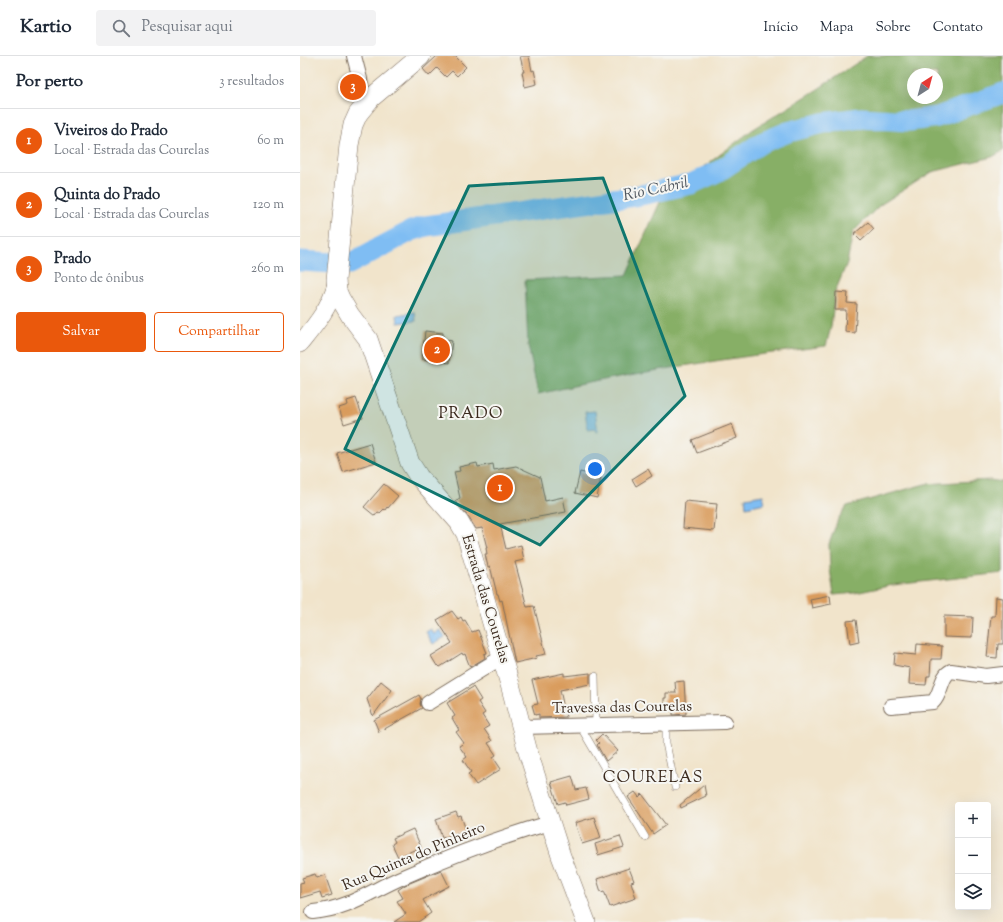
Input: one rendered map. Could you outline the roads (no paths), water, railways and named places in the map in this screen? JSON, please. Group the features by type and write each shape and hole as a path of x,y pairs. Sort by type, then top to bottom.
{"main road":[{"path":"362,108 376,93 421,56"},
{"name":"Estrada das Courelas","path":"362,108 355,120 350,138 336,280 338,293 330,311 358,325 364,332 370,343 410,463 419,477 459,522 465,531 550,823 566,872 586,922"}],"street":[{"path":"354,56 360,79 362,108"},
{"path":"300,344 330,311"},
{"path":"428,703 502,657"},
{"path":"891,706 933,702 939,695 945,675 951,671 986,676 1003,674"},
{"name":"Travessa das Courelas","path":"521,727 725,722"},
{"name":"Rua Quinta do Pinheiro","path":"313,912 326,911 344,906 422,868 509,835 550,823"}],"lane":[{"path":"595,676 596,725"},
{"path":"666,724 666,743 675,786"},
{"path":"580,726 645,836"}],"water":[{"path":"415,312 416,321 398,323 397,315"},
{"path":"595,411 598,432 596,432 595,429 588,430 585,412"},
{"path":"763,495 765,503 746,507 745,498"},
{"path":"431,629 434,634 440,630 445,637 433,644 426,632"}],"waterway":[{"name":"Rio Cabril","path":"300,261 349,264 411,231 426,226 641,195 691,184 719,171 761,143 788,132 823,123 861,118 909,121 937,117 1003,93"}],"place":[{"name":"Prado","path":"353,87"},
{"name":"Quinta do Prado","path":"437,350"},
{"name":"Viveiros do Prado","path":"500,488"}],"district":[{"name":"PRADO","path":"471,414"},
{"name":"COURELAS","path":"653,778"}]}
